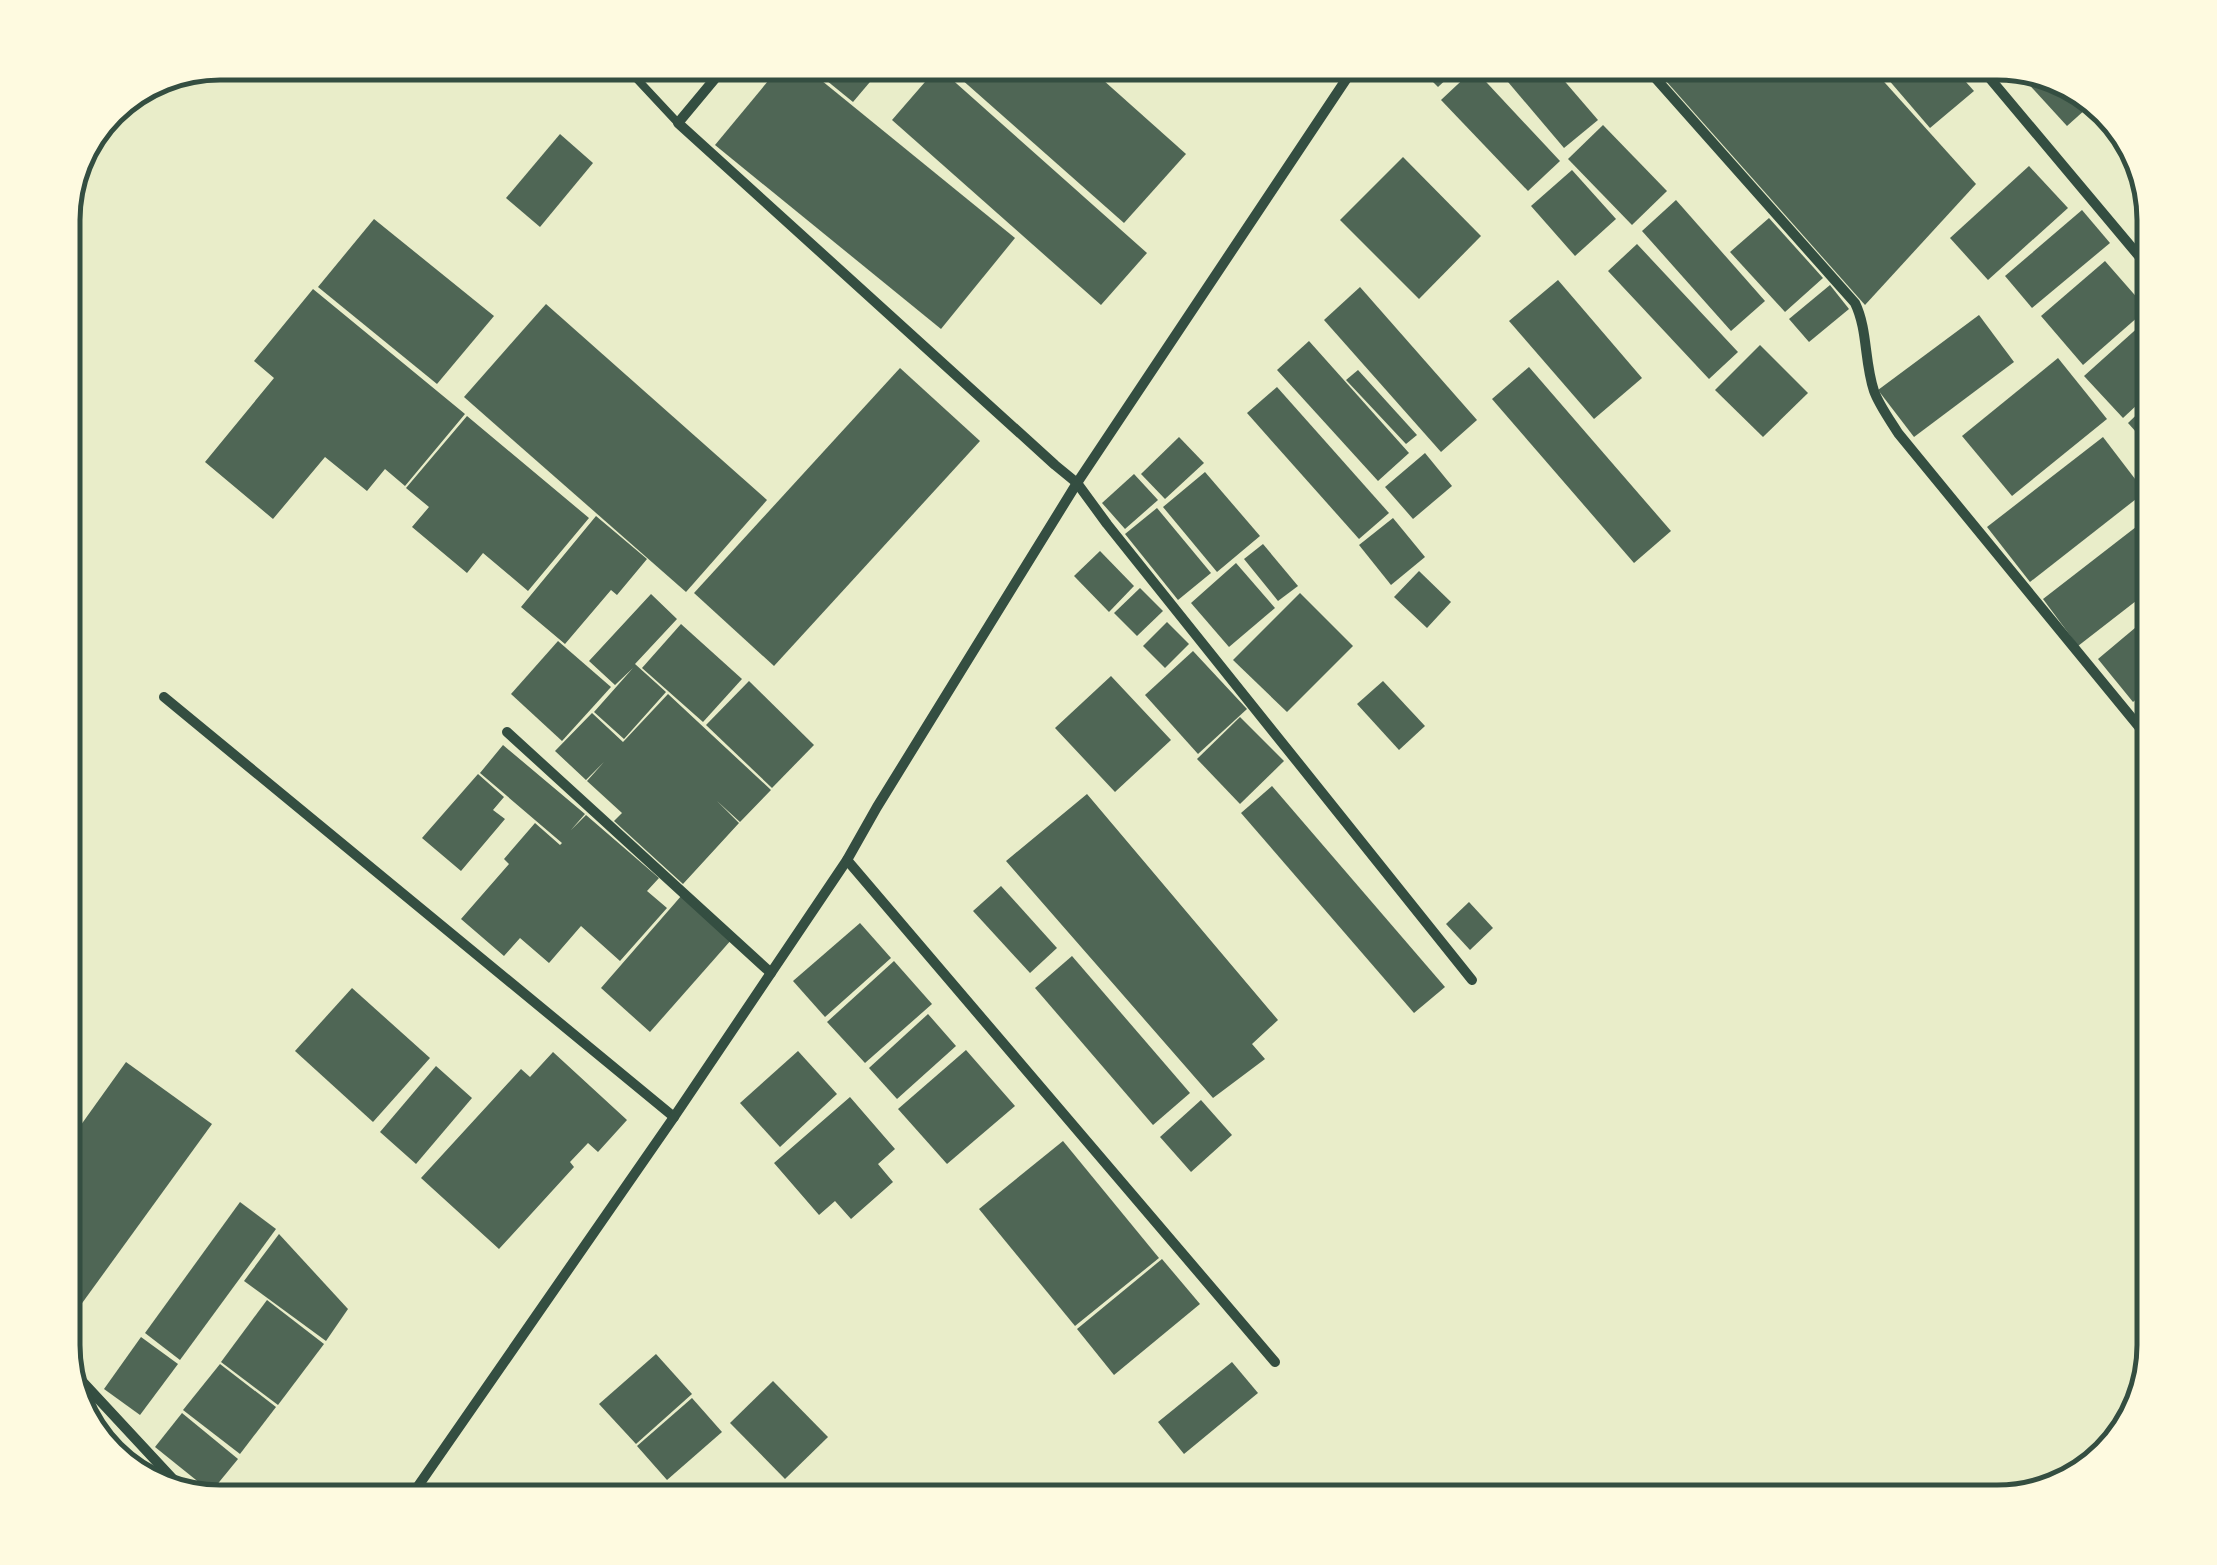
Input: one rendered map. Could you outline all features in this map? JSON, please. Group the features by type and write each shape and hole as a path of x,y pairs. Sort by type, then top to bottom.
{"street":[{"path":"713,80 678,122 1077,483 1472,980"},
{"path":"419,1485 847,860 1077,483 1345,80"},
{"path":"1658,80 1855,302 1863,320 1865,354 1874,393 1898,434 2137,724"},
{"path":"1992,80 2137,254"},
{"path":"164,698 674,1117"},
{"path":"506,732 771,973"},
{"path":"847,860 1275,1362"},
{"path":"87,1387 169,1475"}],"lane":[{"path":"639,80 678,122"}],"building":[{"path":"769,80 821,80 1015,238 941,329 715,145"},
{"path":"826,80 872,80 853,102"},
{"path":"927,80 953,80 1147,253 1101,305 892,120"},
{"path":"962,80 1103,80 1186,154 1124,223"},
{"path":"1462,80 1484,80 1560,161 1528,191 1441,100"},
{"path":"1506,80 1564,80 1598,120 1564,148"},
{"path":"1665,80 1882,80 1976,184 1865,305"},
{"path":"1889,80 1964,80 1974,91 1930,128"},
{"path":"2029,84 2050,91 2084,111 2067,126"},
{"path":"1603,125 1667,191 1632,225 1568,159"},
{"path":"560,134 593,163 540,227 506,198"},
{"path":"1403,157 1481,236 1419,299 1340,220"},
{"path":"2029,166 2068,208 1988,280 1950,238"},
{"path":"1572,170 1616,219 1575,256 1531,206"},
{"path":"1676,200 1765,301 1731,331 1642,231"},
{"path":"2082,210 2110,243 2032,308 2005,276"},
{"path":"1769,218 1823,278 1785,312 1730,252"},
{"path":"374,219 494,316 437,384 318,287"},
{"path":"1637,244 1738,352 1709,379 1608,271"},
{"path":"2105,261 2137,298 2137,318 2083,365 2041,316"},
{"path":"1558,280 1642,378 1594,419 1509,321"},
{"path":"1830,285 1849,309 1809,342 1789,319"},
{"path":"1360,287 1477,420 1441,452 1324,320"},
{"path":"313,289 465,414 405,486 385,469 367,491 325,457 273,519 205,462 274,378 254,361"},
{"path":"546,304 767,500 686,592 464,397"},
{"path":"1979,315 2014,362 1914,437 1878,390"},
{"path":"2137,328 2137,405 2123,418 2084,376"},
{"path":"1309,341 1409,453 1378,481 1277,370"},
{"path":"1760,345 1808,393 1763,437 1715,390"},
{"path":"2058,358 2107,419 2012,496 1962,436"},
{"path":"1529,367 1671,531 1634,563 1492,399"},
{"path":"900,368 980,441 774,666 694,593"},
{"path":"1358,370 1417,435 1406,444 1346,380"},
{"path":"1277,387 1389,513 1359,539 1247,413"},
{"path":"2137,414 2137,433 2128,423"},
{"path":"467,416 589,518 528,591 483,553 467,573 412,527 429,507 406,488"},
{"path":"1179,437 1204,463 1165,499 1141,474"},
{"path":"2103,437 2137,482 2137,498 2030,582 1987,527"},
{"path":"1425,453 1452,486 1413,519 1385,487"},
{"path":"1205,472 1260,536 1217,572 1163,507"},
{"path":"1134,474 1158,500 1125,529 1102,503"},
{"path":"1157,508 1211,573 1178,600 1125,534"},
{"path":"596,516 647,559 617,595 611,590 565,644 521,607"},
{"path":"1393,518 1425,557 1391,585 1359,545"},
{"path":"2137,526 2137,600 2078,646 2043,599"},
{"path":"1263,544 1298,586 1278,601 1244,559"},
{"path":"1100,551 1134,586 1109,612 1074,576"},
{"path":"1236,563 1275,608 1229,647 1191,603"},
{"path":"1419,571 1451,602 1427,628 1394,597"},
{"path":"1140,588 1163,611 1137,636 1114,613"},
{"path":"1300,593 1353,646 1287,712 1233,660"},
{"path":"651,594 677,619 635,664 666,692 624,739 594,712 633,668 615,685 589,661"},
{"path":"1167,622 1189,644 1165,668 1143,646"},
{"path":"681,624 742,679 703,722 642,668"},
{"path":"2137,626 2137,699 2133,702 2098,659"},
{"path":"558,641 611,687 562,741 511,694"},
{"path":"1193,651 1247,709 1198,754 1145,695"},
{"path":"1111,676 1171,740 1115,792 1055,728"},
{"path":"749,681 814,745 772,788 706,725"},
{"path":"1383,681 1425,726 1399,750 1357,704"},
{"path":"668,694 771,790 740,822 717,801 739,823 683,884 614,821 622,813 587,781 604,762 586,780 555,751 592,713 623,742"},
{"path":"1240,717 1284,761 1240,804 1197,759"},
{"path":"503,745 585,814 571,830 586,815 659,878 647,891 667,908 620,961 581,926 549,963 520,938 504,956 461,919 509,864 504,859 535,823 562,843 480,773"},
{"path":"478,774 504,797 493,810 505,819 461,871 422,838"},
{"path":"1272,786 1445,987 1414,1013 1241,813"},
{"path":"1087,794 1278,1020 1252,1044 1265,1059 1213,1098 1006,861"},
{"path":"1001,886 1057,948 1030,973 973,911"},
{"path":"682,895 732,939 650,1032 601,988"},
{"path":"1469,902 1493,928 1470,950 1446,924"},
{"path":"860,923 891,958 825,1017 793,981"},
{"path":"1072,956 1190,1093 1153,1125 1035,988"},
{"path":"894,961 932,1004 865,1063 827,1022"},
{"path":"352,988 430,1058 373,1122 295,1051"},
{"path":"928,1014 956,1046 897,1099 869,1068"},
{"path":"966,1050 1015,1106 947,1164 898,1109"},
{"path":"798,1051 837,1094 780,1147 740,1103"},
{"path":"553,1052 627,1120 598,1152 588,1143 570,1162 574,1167 499,1249 421,1178 521,1069 530,1077"},
{"path":"126,1062 212,1124 80,1306 80,1126"},
{"path":"436,1066 472,1098 416,1164 380,1132"},
{"path":"850,1097 895,1149 878,1164 893,1182 851,1219 835,1201 819,1215 774,1163"},
{"path":"1201,1100 1232,1135 1191,1172 1160,1137"},
{"path":"1063,1141 1159,1258 1075,1326 979,1209"},
{"path":"240,1202 276,1229 180,1360 145,1333"},
{"path":"279,1234 348,1309 326,1341 244,1281"},
{"path":"1162,1259 1200,1304 1114,1375 1077,1329"},
{"path":"267,1300 324,1344 278,1405 221,1362"},
{"path":"141,1337 178,1364 140,1415 104,1389"},
{"path":"656,1354 692,1394 636,1444 599,1404"},
{"path":"1232,1362 1258,1393 1184,1454 1158,1422"},
{"path":"220,1364 276,1407 240,1454 183,1410"},
{"path":"773,1381 828,1437 785,1479 730,1423"},
{"path":"692,1398 722,1432 667,1480 637,1446"},
{"path":"182,1413 238,1459 217,1485 202,1484 155,1447"}]}
